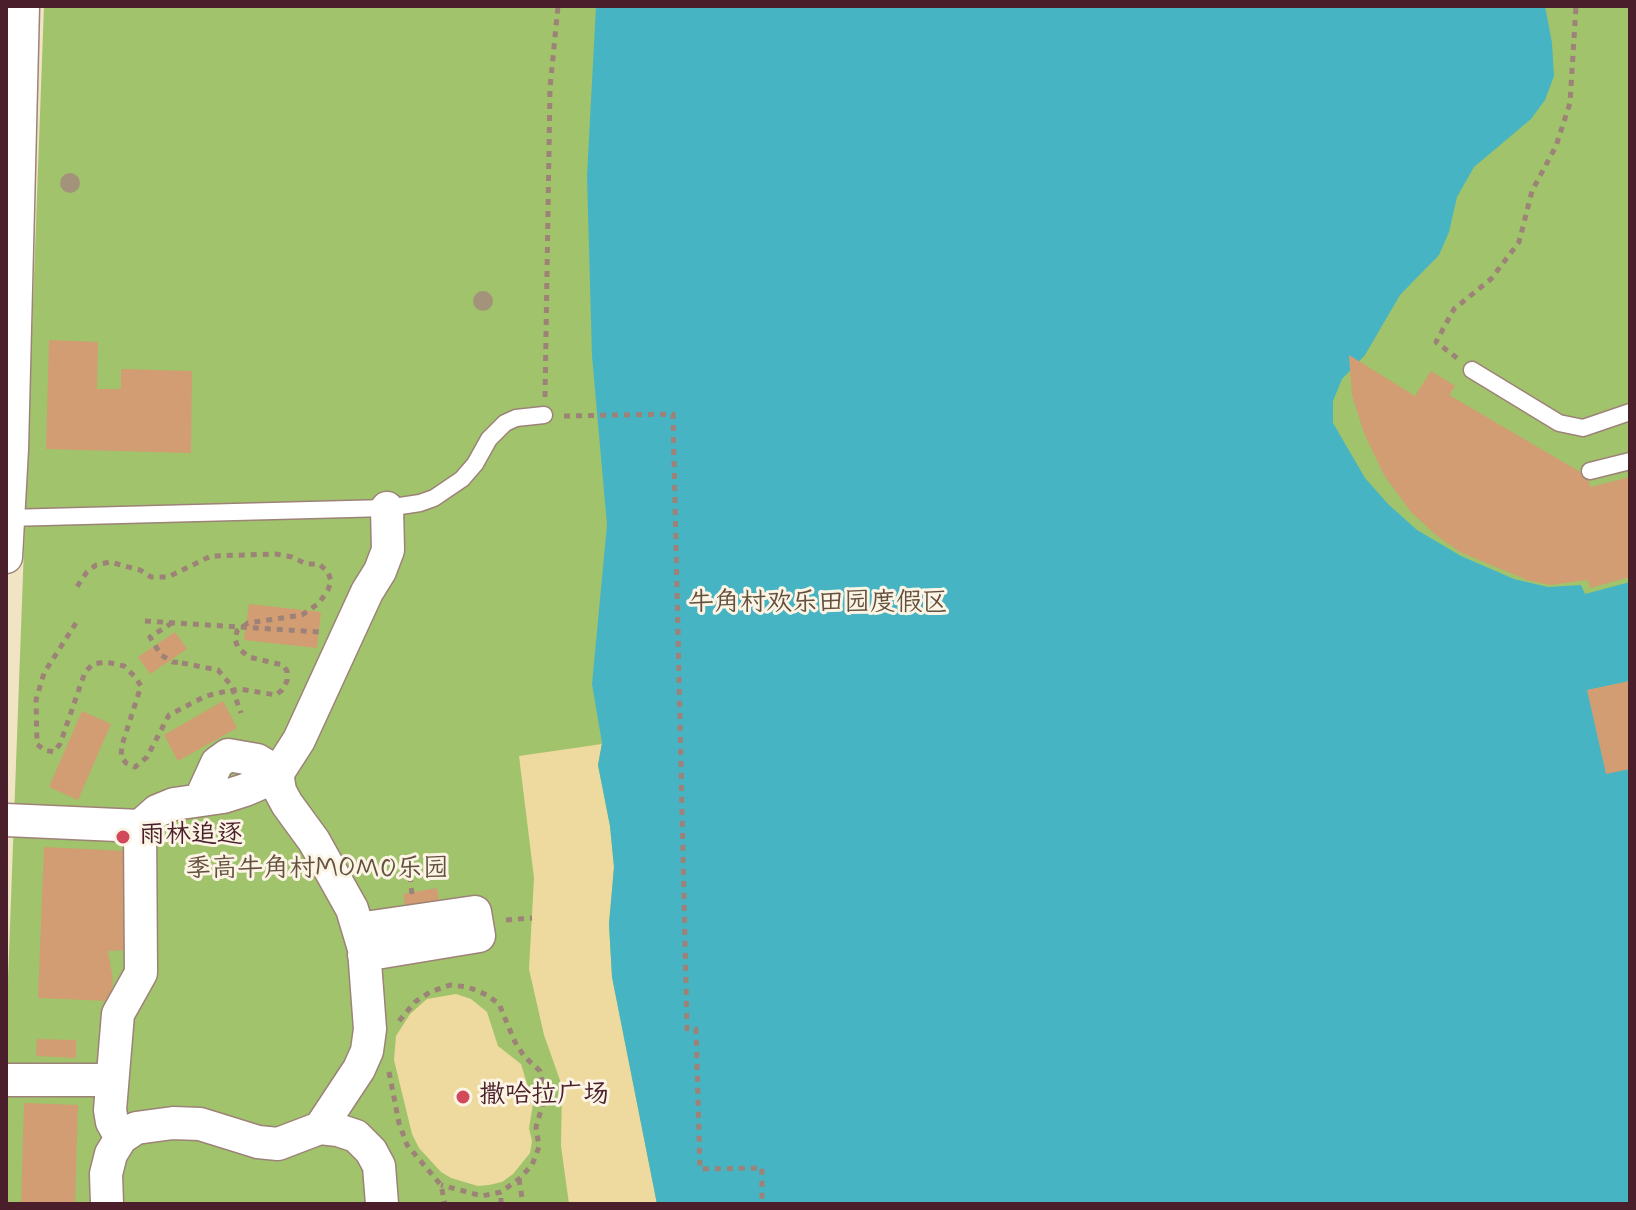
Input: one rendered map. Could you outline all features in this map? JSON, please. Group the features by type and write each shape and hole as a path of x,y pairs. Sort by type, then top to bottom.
{"street":[{"path":"6,557 12,449 23,6"},
{"path":"6,820 140,826 157,811 174,804 245,790 266,781 277,772 299,740 367,592 380,571 388,550 387,508"},
{"path":"277,772 280,791 336,876 352,909 361,942 370,1029 367,1051 359,1069 320,1128"},
{"path":"121,1138 112,1122 110,1110 118,1014 141,973 140,826"},
{"path":"361,942 442,929"},
{"path":"6,1080 112,1080"},
{"path":"107,1204 106,1174 111,1154 121,1138 136,1128 173,1123 200,1124 258,1142 278,1144 320,1128 356,1136 371,1151 379,1166 382,1204"}],"lane":[{"path":"1472,370 1559,423 1583,428 1630,412"},
{"path":"7,518 387,508 420,503 434,498 462,479 489,439 505,423 516,418 544,415"},
{"path":"1590,471 1630,461"}],"path":[{"path":"558,6 550,88 544,415 673,414 687,1029 696,1029 700,1169 762,1168 762,1204"},
{"path":"1472,370 1436,342 1454,309 1491,279 1519,242 1532,191 1556,146 1570,103 1576,6"},
{"path":"76,588 96,565 110,562 124,564 151,577 168,577 201,558 276,554 306,564 319,564 328,572 331,581 319,603 302,615 248,623 235,639 238,648 249,657 283,665 287,671 287,681 282,690 276,695 240,689 223,692 206,696 169,715 147,757 135,767 126,763 121,756 141,686 124,666 106,662 93,664 85,672 60,744 54,752 44,750 37,744 36,700 44,673 76,623"},
{"path":"145,621 348,634"},
{"path":"173,623 150,637 161,655 173,662 218,670 231,685 241,713"},
{"path":"394,1030 415,1002 430,992 450,985 468,987 499,1004 515,1042 540,1071 545,1097 536,1127 539,1147 532,1165 501,1192 482,1196 441,1185"},
{"path":"389,1071 399,1123 407,1145 441,1185 445,1204"},
{"path":"519,1179 523,1204"},
{"path":"501,1192 501,1204"}],"green space":[{"name":"牛角村欢乐田园度假区","path":"44,6 1630,6 1630,1204 6,1204 6,1034"}],"sand":[{"path":"602,744 598,765 610,826 614,867 609,924 612,977 657,1204 569,1204 561,1146 562,1086 544,1035 529,969 534,878 519,756"},
{"path":"456,994 471,999 487,1012 498,1046 521,1064 533,1104 529,1128 532,1141 530,1153 513,1174 502,1182 489,1185 478,1186 451,1178 441,1172 419,1148 412,1134 394,1060 396,1036 410,1014 427,999"}],"water":[{"path":"596,6 1545,6 1554,76 1545,100 1531,119 1474,167 1457,197 1449,232 1439,255 1400,295 1365,355 1342,379 1333,401 1333,423 1365,478 1388,504 1417,530 1461,556 1514,579 1548,587 1581,585 1585,594 1630,582 1630,681 1588,690 1630,769 1630,1204 657,1204 612,977 609,924 614,867 610,826 598,765 602,743 592,684 607,525 592,356 587,176"}],"building":[{"path":"49,340 98,342 97,389 121,389 121,369 192,371 191,453 46,449"},
{"path":"1349,355 1415,396 1431,371 1455,386 1449,395 1587,476 1591,487 1630,477 1630,577 1590,588 1588,580 1550,585 1527,580 1460,552 1436,535 1411,512 1384,475 1364,433 1352,395"},
{"path":"249,604 321,612 317,648 244,640"},
{"path":"175,632 187,649 150,674 138,657"},
{"path":"1630,681 1630,769 1606,774 1587,690"},
{"path":"223,701 237,728 178,761 164,735"},
{"path":"82,711 111,724 78,800 49,787"},
{"path":"44,847 126,851 124,900 129,950 108,951 113,980 110,1001 38,998"},
{"path":"437,888 439,900 405,906 403,894"},
{"path":"37,1039 76,1040 76,1058 36,1056"},
{"path":"24,1103 78,1105 75,1204 21,1204"}],"place":[{"name":"雨林追逐","path":"123,837"},
{"name":"撒哈拉广场","path":"463,1097"}],"park label":[{"name":"季高牛角村MOMO乐园","path":"317,871"}]}
